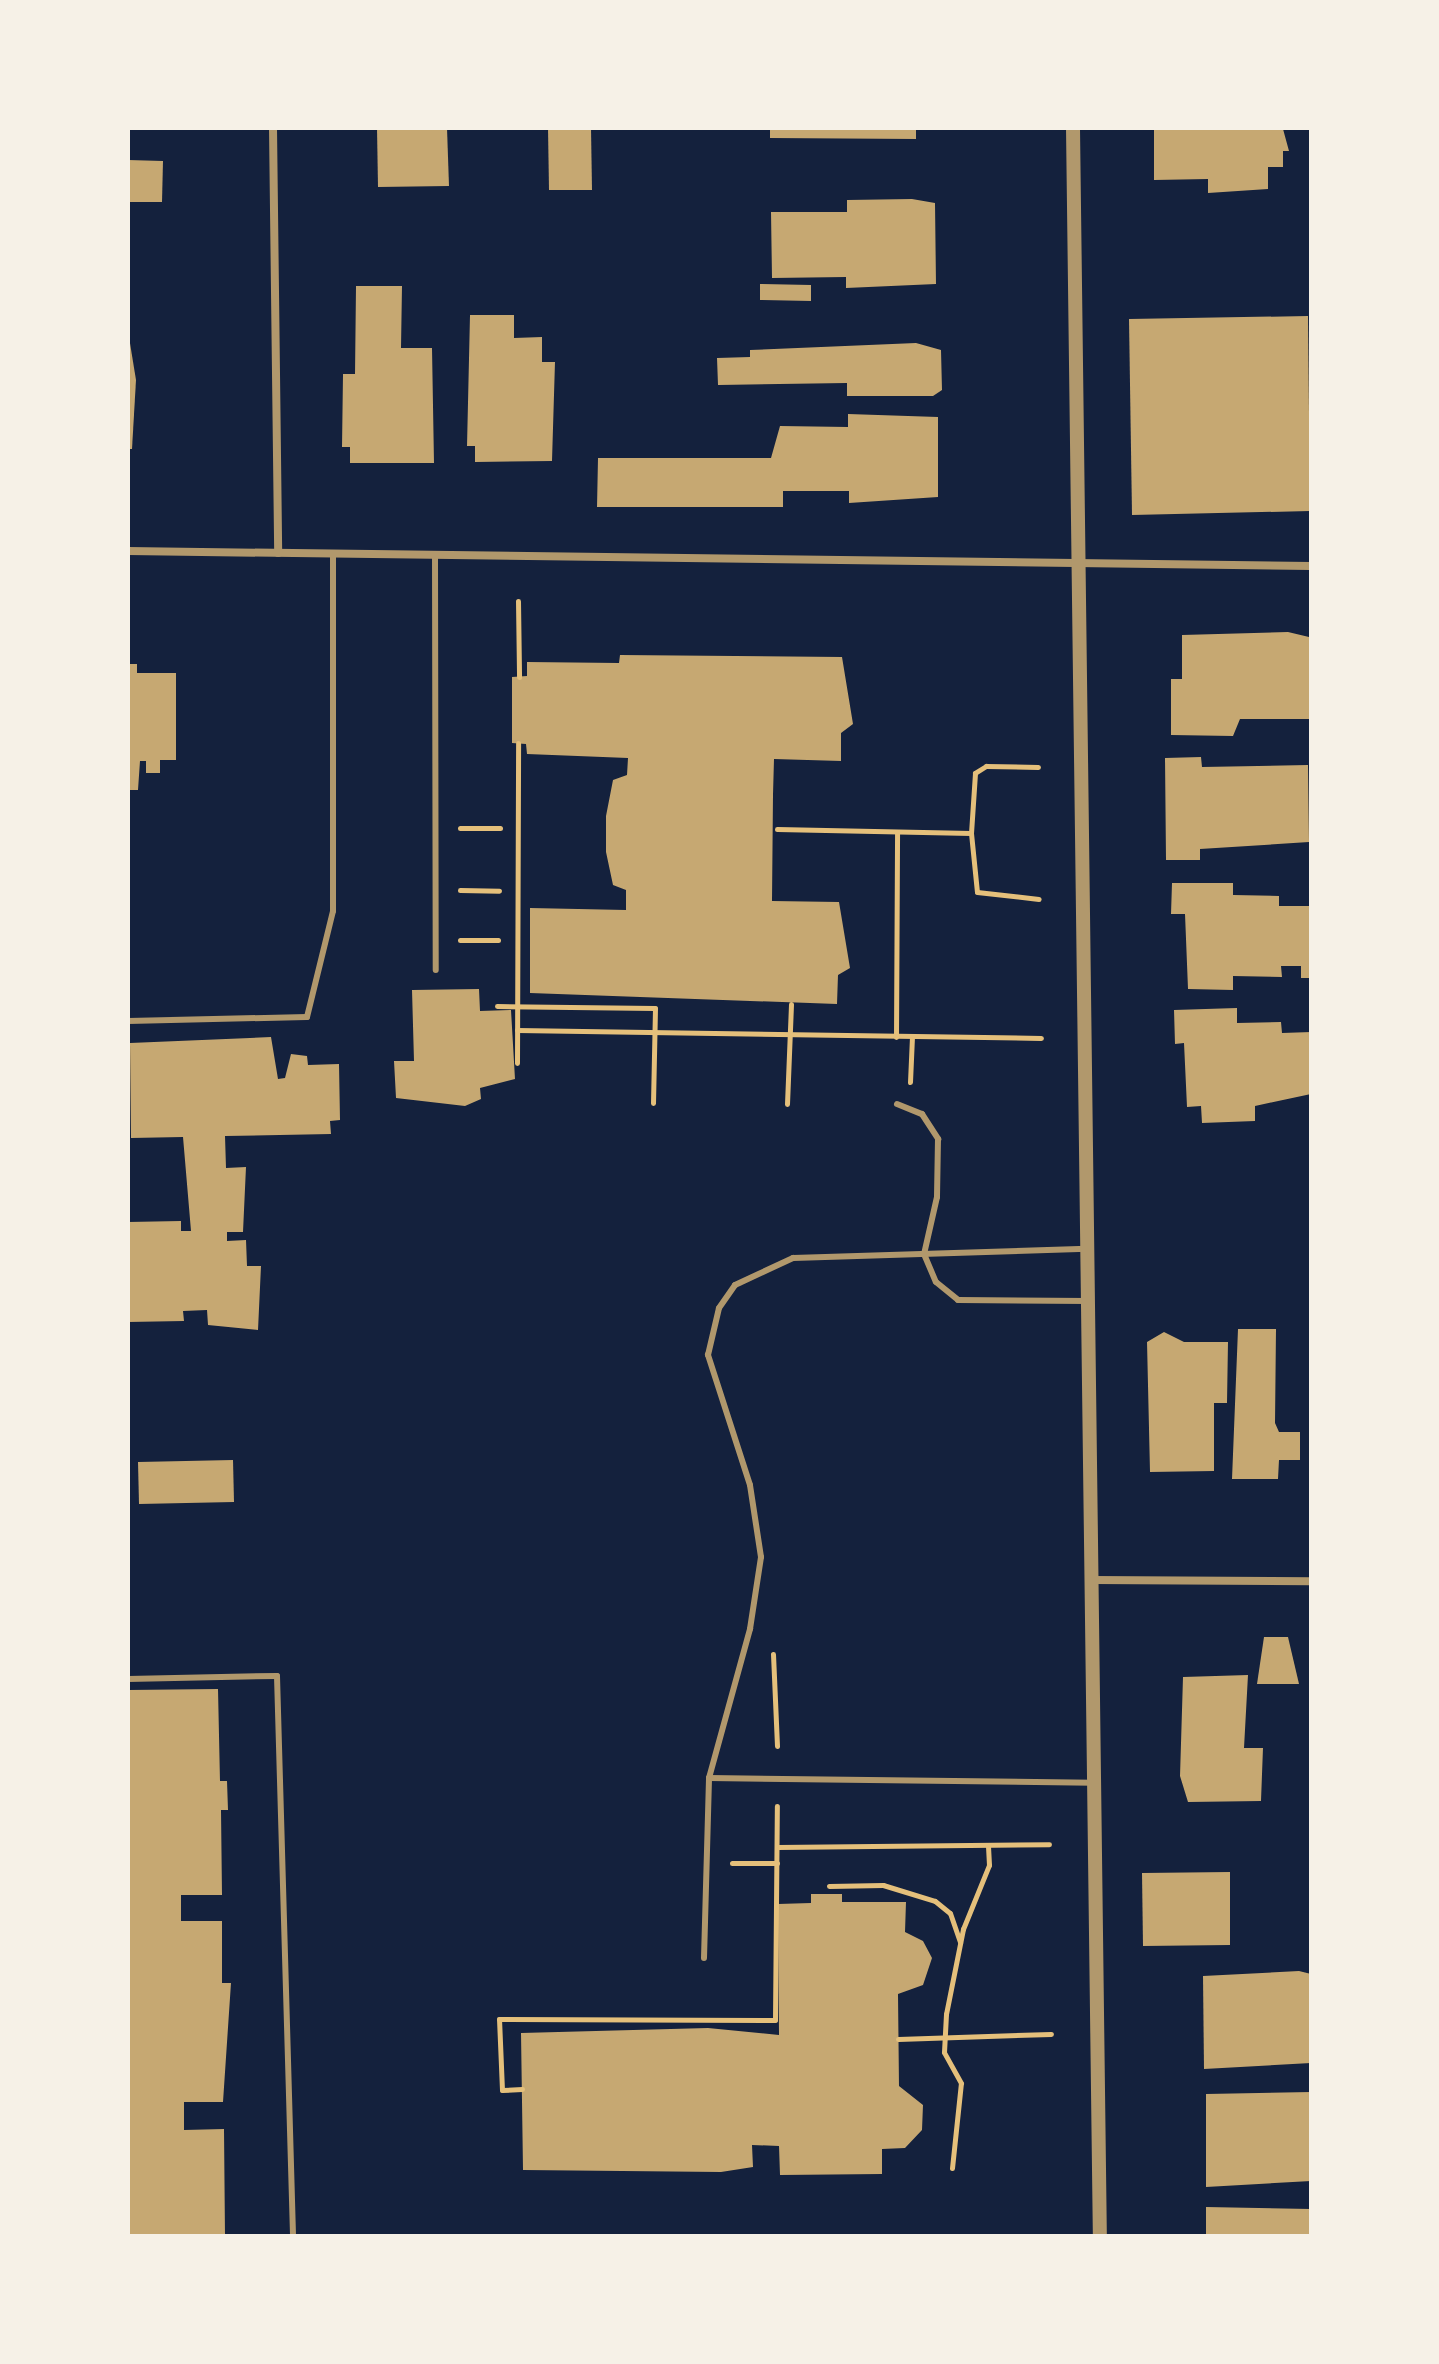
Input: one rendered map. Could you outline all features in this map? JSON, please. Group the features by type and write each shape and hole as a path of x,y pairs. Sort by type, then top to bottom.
{"street":[{"path":"273,128 278,553"},
{"path":"1073,128 1100,2236"},
{"path":"128,551 1311,566"},
{"path":"1092,1580 1311,1581"}],"lane":[{"path":"128,1021 307,1017 333,911 333,554"},
{"path":"435,555 436,970"},
{"path":"897,1104 910,1107 938,1139 937,1197 924,1254 936,1282 958,1300 1088,1301"},
{"path":"704,1958 709,1778 750,1629 761,1557 750,1485 708,1355 709,1332 735,1285 761,1269 793,1258 1088,1249"},
{"path":"128,1679 277,1676 293,2236"},
{"path":"709,1778 1093,1783"}],"path":[{"path":"518,601 519,677"},
{"path":"517,1063 518,743"},
{"path":"1038,767 986,766 975,773 971,833 977,892 1039,899"},
{"path":"435,828 500,828"},
{"path":"777,829 971,833"},
{"path":"896,1037 897,832"},
{"path":"436,889 499,891"},
{"path":"787,1104 791,1004"},
{"path":"497,1006 655,1008 653,1103"},
{"path":"517,1030 1041,1038"},
{"path":"910,1107 912,1037"},
{"path":"773,1653 777,1746"},
{"path":"522,2089 502,2090 499,2019 775,2020 777,1801"},
{"path":"777,1847 1049,1844"},
{"path":"952,2168 961,2083 944,2052 945,2037 961,1946 989,1865 988,1845"},
{"path":"707,1863 777,1863"},
{"path":"829,1886 883,1885 935,1901 956,1923 961,1946"},
{"path":"898,2039 1051,2034"}],"building":[{"path":"377,128 447,128 449,186 378,187"},
{"path":"548,128 591,128 592,190 549,190"},
{"path":"770,128 916,128 916,139 770,138"},
{"path":"1283,129 1289,151 1283,151 1283,167 1268,167 1268,189 1208,193 1208,179 1154,180 1154,130"},
{"path":"128,160 163,161 162,202 128,202"},
{"path":"912,199 935,203 936,284 846,288 846,277 772,278 771,212 847,212 847,200"},
{"path":"760,284 811,285 811,301 760,300"},
{"path":"356,286 402,286 401,348 432,348 434,463 350,463 350,447 342,447 343,374 355,374"},
{"path":"470,315 514,315 514,338 542,337 542,362 555,362 552,461 475,462 475,446 467,446"},
{"path":"1308,316 1310,511 1132,515 1129,319"},
{"path":"128,331 136,380 132,449 128,449"},
{"path":"916,343 941,350 942,390 933,396 847,396 847,383 718,385 717,358 750,357 750,350"},
{"path":"848,414 938,417 938,497 849,503 849,491 783,491 783,507 597,507 598,458 771,458 780,426 848,427"},
{"path":"1288,632 1309,637 1311,719 1240,719 1233,736 1171,735 1171,679 1182,679 1182,635"},
{"path":"620,655 842,657 853,724 841,733 841,761 774,759 773,795 772,901 839,902 850,968 838,975 837,1004 530,993 530,908 626,910 626,890 613,885 606,852 606,816 613,780 627,775 628,758 527,754 526,744 512,743 512,677 527,676 527,662 619,663"},
{"path":"128,664 137,664 137,673 176,673 176,760 160,760 160,773 146,773 146,761 140,761 138,790 128,790"},
{"path":"1201,757 1202,767 1308,765 1309,842 1200,849 1200,860 1166,860 1165,758"},
{"path":"1172,883 1233,883 1233,895 1279,896 1279,906 1311,906 1311,978 1301,978 1301,966 1281,966 1282,977 1233,976 1233,990 1188,989 1185,914 1171,914"},
{"path":"479,989 480,1011 511,1010 515,1079 480,1088 481,1099 465,1106 396,1098 394,1061 414,1061 412,990"},
{"path":"1237,1008 1237,1023 1281,1022 1282,1033 1311,1032 1311,1094 1255,1106 1255,1121 1202,1123 1201,1106 1187,1107 1184,1043 1175,1044 1174,1010"},
{"path":"271,1037 278,1079 285,1078 291,1054 307,1056 308,1065 339,1064 340,1120 330,1121 331,1134 225,1136 226,1168 246,1167 243,1232 227,1232 227,1241 246,1240 247,1266 261,1266 258,1330 208,1325 207,1310 183,1311 184,1321 128,1322 128,1222 181,1221 181,1231 191,1231 183,1137 131,1138 130,1043"},
{"path":"1238,1329 1276,1329 1275,1423 1279,1432 1300,1432 1300,1460 1279,1460 1278,1479 1232,1479"},
{"path":"1164,1332 1184,1342 1228,1342 1227,1403 1214,1403 1214,1471 1150,1472 1147,1342"},
{"path":"233,1460 234,1502 139,1504 138,1462"},
{"path":"1264,1637 1288,1637 1299,1684 1257,1684"},
{"path":"1248,1675 1244,1748 1263,1748 1261,1801 1188,1802 1180,1776 1183,1677"},
{"path":"218,1689 220,1781 227,1781 228,1810 221,1810 222,1895 181,1895 181,1921 222,1921 222,1983 231,1983 223,2102 184,2102 184,2130 224,2129 225,2236 128,2236 128,1690"},
{"path":"1230,1872 1230,1945 1143,1946 1142,1873"},
{"path":"811,1894 842,1894 842,1902 906,1902 905,1932 923,1941 932,1958 923,1985 898,1994 899,2086 923,2105 922,2130 905,2148 882,2149 882,2174 780,2175 779,2146 752,2145 753,2167 721,2172 523,2170 521,2033 708,2028 779,2035 778,1904 811,1903"},
{"path":"1299,1971 1311,1974 1311,2063 1204,2069 1203,1976"},
{"path":"1311,2092 1311,2181 1206,2187 1206,2094"},
{"path":"1206,2207 1311,2209 1311,2236 1206,2236"}]}
